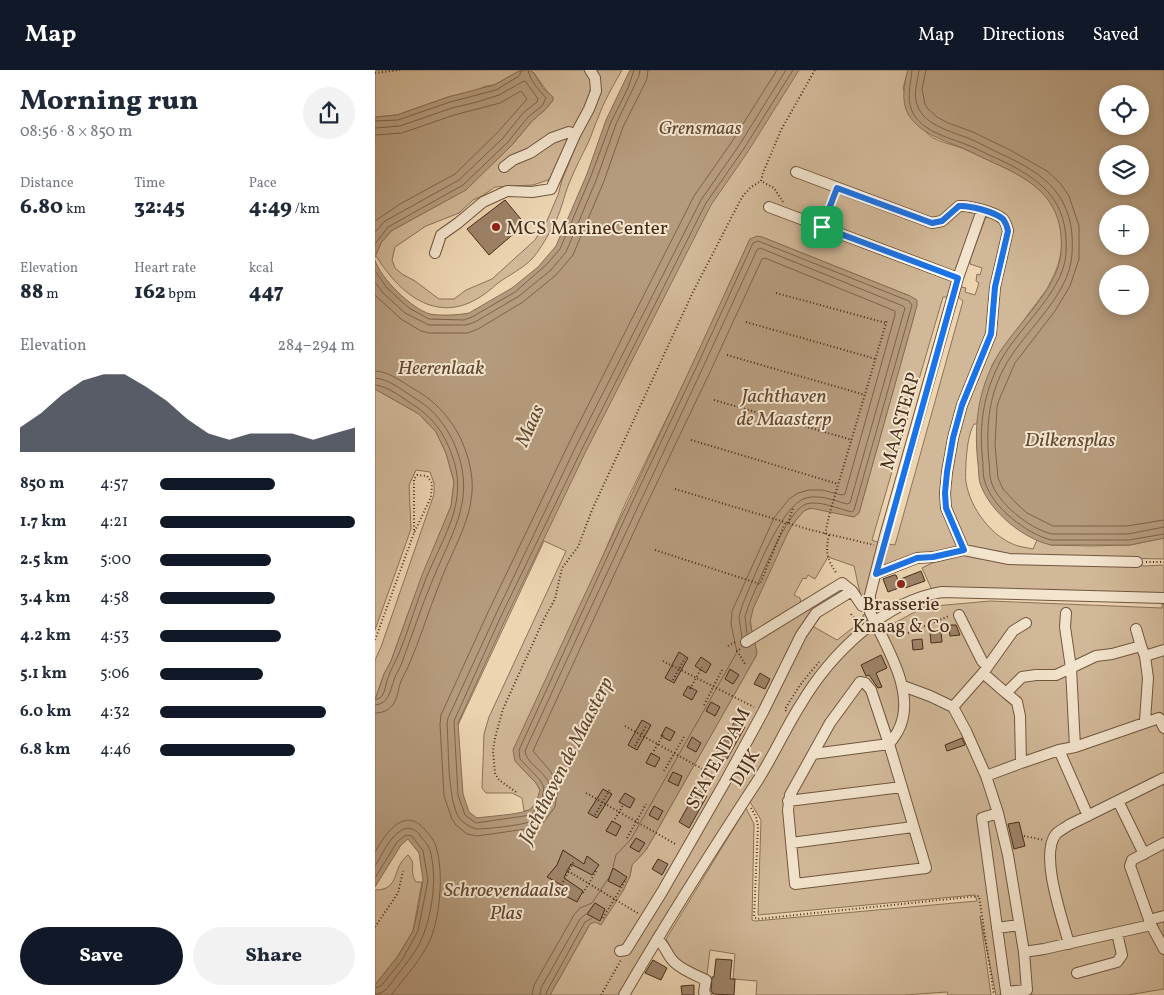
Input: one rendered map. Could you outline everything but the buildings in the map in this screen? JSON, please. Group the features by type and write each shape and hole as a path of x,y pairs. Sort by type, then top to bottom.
{"street":[{"path":"435,253 441,235 483,202 507,191 532,192 551,189 596,91 595,78 590,70"},
{"path":"504,167 552,138 578,131"},
{"path":"796,172 932,223 942,221 959,206 964,206 995,214 1003,219 1007,226 1008,236 995,287 991,334 962,405 953,438 947,472 946,508 964,550"},
{"path":"769,207 958,278"},
{"name":"MAASTERP","path":"869,606 883,547 958,278 982,210"},
{"path":"876,574 917,558 933,557 964,550 1009,559 1137,562"},
{"path":"746,642 842,583 852,591 862,606 869,606 903,686 904,706 899,730 889,744 813,754"},
{"name":"STATENDAM","path":"623,950 662,892 725,782 763,712 801,635 816,613 852,591"},
{"name":"DIJK","path":"624,995 657,939 761,775 802,701 822,673 839,654 875,622 905,604 931,594 943,592 1164,598"},
{"path":"1066,613 1065,627 1071,668 1075,747"},
{"path":"959,615 985,670 1017,702 1020,716 1021,763"},
{"path":"953,707 985,670 1013,631 1026,623"},
{"path":"1136,630 1143,651 1147,678 1145,721"},
{"path":"1006,692 1022,677 1056,675 1096,656 1164,650"},
{"path":"860,682 865,683 871,690 889,744 926,868 795,884 788,801 813,754 830,723 860,682"},
{"path":"903,686 953,707 967,731 998,813 1008,856 1024,952 1027,990 1006,992 982,818 998,813"},
{"path":"985,776 1059,750 1075,747 1161,716 1164,728"},
{"path":"1059,750 1088,816"},
{"path":"1069,944 1050,874 1053,842 1056,834 1069,825 1164,778"},
{"path":"788,801 902,787"},
{"path":"1118,801 1144,854"},
{"path":"791,843 913,827"},
{"path":"1164,843 1132,860 1130,866 1150,923 1164,949"},
{"path":"1024,952 1117,933 1150,923 1164,916"},
{"path":"997,928 1019,925"},
{"path":"1077,973 1117,962 1122,955 1117,933"},
{"path":"657,939 662,943 673,961 706,980 704,992 706,995"}],"path":[{"path":"375,73 400,70"},
{"path":"516,792 499,780 493,764 495,738 503,709 544,618 555,599 562,568 583,537 592,510 693,292 742,197 751,187 761,181 781,130 815,70"},
{"path":"761,181 775,188 783,203 784,212"},
{"path":"822,227 837,188"},
{"path":"776,293 887,321 825,534"},
{"path":"745,322 875,359"},
{"path":"727,355 865,395"},
{"path":"714,400 851,440"},
{"path":"691,440 838,484"},
{"path":"375,640 414,533 431,497 432,483 427,476 417,475 414,479 414,533"},
{"path":"675,489 788,524 883,547"},
{"path":"655,550 760,584 788,524 793,508"},
{"path":"829,535 827,547 828,561 842,583"},
{"path":"1137,562 1164,562"},
{"path":"907,633 948,617 959,615"},
{"path":"737,651 745,664"},
{"path":"673,680 685,658"},
{"path":"663,661 747,704"},
{"path":"691,689 701,667"},
{"path":"704,705 723,668"},
{"path":"625,726 709,773"},
{"path":"635,746 646,726"},
{"path":"652,754 664,733"},
{"path":"664,771 685,735"},
{"path":"595,815 610,789"},
{"path":"586,793 670,841"},
{"path":"744,801 756,817 758,826 754,917 757,919 979,896 994,995"},
{"path":"627,838 646,804"},
{"path":"615,819 623,805"},
{"path":"1024,836 1053,842"},
{"path":"563,882 575,862"},
{"path":"583,893 597,870"},
{"path":"375,927 398,893 403,871"},
{"path":"568,871 630,908"},
{"path":"603,918 626,880"},
{"path":"601,995 623,950"}],"green space":[{"path":"375,70 522,70 494,85 448,97 397,115 375,117"},
{"path":"529,70 622,70 603,106 570,181 560,212 532,259 473,301 444,308 430,305 417,299 395,281 377,257 375,257 381,243 391,231 438,205 492,164 512,145 532,121 546,109 553,100 534,73","holes":["590,90 599,90 546,223 535,240 492,279 466,290 454,299 439,299 395,268 392,260 395,247 426,226 459,213 473,200 495,187 533,185 548,180 554,173 589,98"]},
{"name":"Grensmaas","path":"665,70 908,70 903,88 920,124 929,135 1010,170 1043,193 1049,199 1059,223 1062,241 1059,261 1047,289 992,365 977,424 974,424 968,443 966,482 968,492 977,512 991,529 1008,542 1018,546 1033,549 1037,540 1051,545 1130,545 1164,538 1164,559 1013,556 966,547 948,506 954,441 987,350 995,294 1010,227 962,203 930,225 959,210 976,213 952,280 949,297 943,297 872,540 880,543 864,598 861,595 854,566 828,557 815,579 808,575 806,579 803,578 794,595 800,598 801,604 752,634 750,617 753,609 785,538 801,514 813,508 854,517 859,513 917,305 910,296 762,237 750,239 693,364 626,502 515,761 536,783 540,790 537,801 530,810 524,811 522,798 512,793 486,793 482,788 484,734 489,717 566,551 544,541 458,725"},
{"path":"989,216 1005,225 991,317 971,376 944,485 958,547 881,567 888,544 895,545 963,301 958,297 961,287 966,288 965,292 975,295 979,283 976,281 977,274 980,275 982,268 970,264 970,260 985,219"},
{"path":"375,389 419,414 436,432 446,453 454,482 451,506 375,700 375,660 434,494 434,483 430,472 416,470 409,485 411,529 375,630"},
{"path":"960,554 1145,566 1164,565 1164,595 932,590 922,568 940,559"},
{"path":"990,601 1162,608 1162,604 1164,604 1164,989 1128,995 996,995 980,916 991,995 948,995 947,992 905,995 756,995 757,981 733,979 735,954 710,950 707,975 677,960 666,939 746,808 754,824 752,920 977,901 975,895 758,915 761,820 750,802 813,692 839,658 871,631 874,634 924,607"},
{"path":"809,608 812,613 807,623 837,640 863,620 863,615 866,614 868,617 866,622 787,717 760,768 621,995 550,995 590,924 595,922 623,891 630,876 632,865 646,850 756,656 757,652 754,641"},
{"path":"408,855 413,863 414,879 416,882 422,882 413,931 398,956 375,985 375,890 389,886 399,866"}],"water":[{"path":"529,70 534,73 543,88 553,97 553,100 546,109 532,121 512,145 466,190 391,231 381,243 375,257 375,117 397,115 448,97 494,85 519,71"},
{"path":"630,70 799,70 747,153 711,205 586,451 458,723 463,794 469,812 477,818 511,814 529,810 536,802 540,790 536,783 515,761 513,750 750,239 757,236 762,237 910,296 917,300 913,320 859,513 854,517 810,508 804,511 791,526 753,609 750,623 757,652 756,656 646,850 632,865 630,876 623,891 601,925 595,922 590,924 550,995 375,995 375,985 398,956 413,931 423,880 419,853 408,839 401,845 375,887 375,700 422,575 451,506 454,482 446,453 436,432 419,414 375,389 375,260 383,275 398,292 415,306 430,314 469,313 512,288 538,267 556,246 587,174 606,120"},
{"name":"Dilkensplas","path":"908,70 1164,70 1164,538 1130,545 1051,545 1029,537 1009,523 1000,515 986,496 979,481 976,438 983,388 993,364 1001,351 1043,296 1058,268 1061,253 1061,235 1058,220 1052,206 1034,185 1007,169 933,136 919,127 906,109 904,86"}],"place":[{"name":"MCS MarineCenter","path":"496,227"},
{"name":"Brasserie Knaag & Co","path":"901,584"}],"route":[{"path":"837,188 936,224 945,219 959,206 973,207 995,214 1006,222 1008,236 995,287 991,334 962,405 953,438 947,472 946,508 964,550 933,557 917,558 876,574 958,278 822,227 837,188"}],"water label":[{"name":"Heerenlaak","path":"441,367"},
{"name":"Jachthaven de Maasterp","path":"784,406"},
{"name":"Maas","path":"529,425"},
{"name":"Jachthaven de Maasterp","path":"565,760"},
{"name":"Schroevendaalse Plas","path":"506,900"}]}
